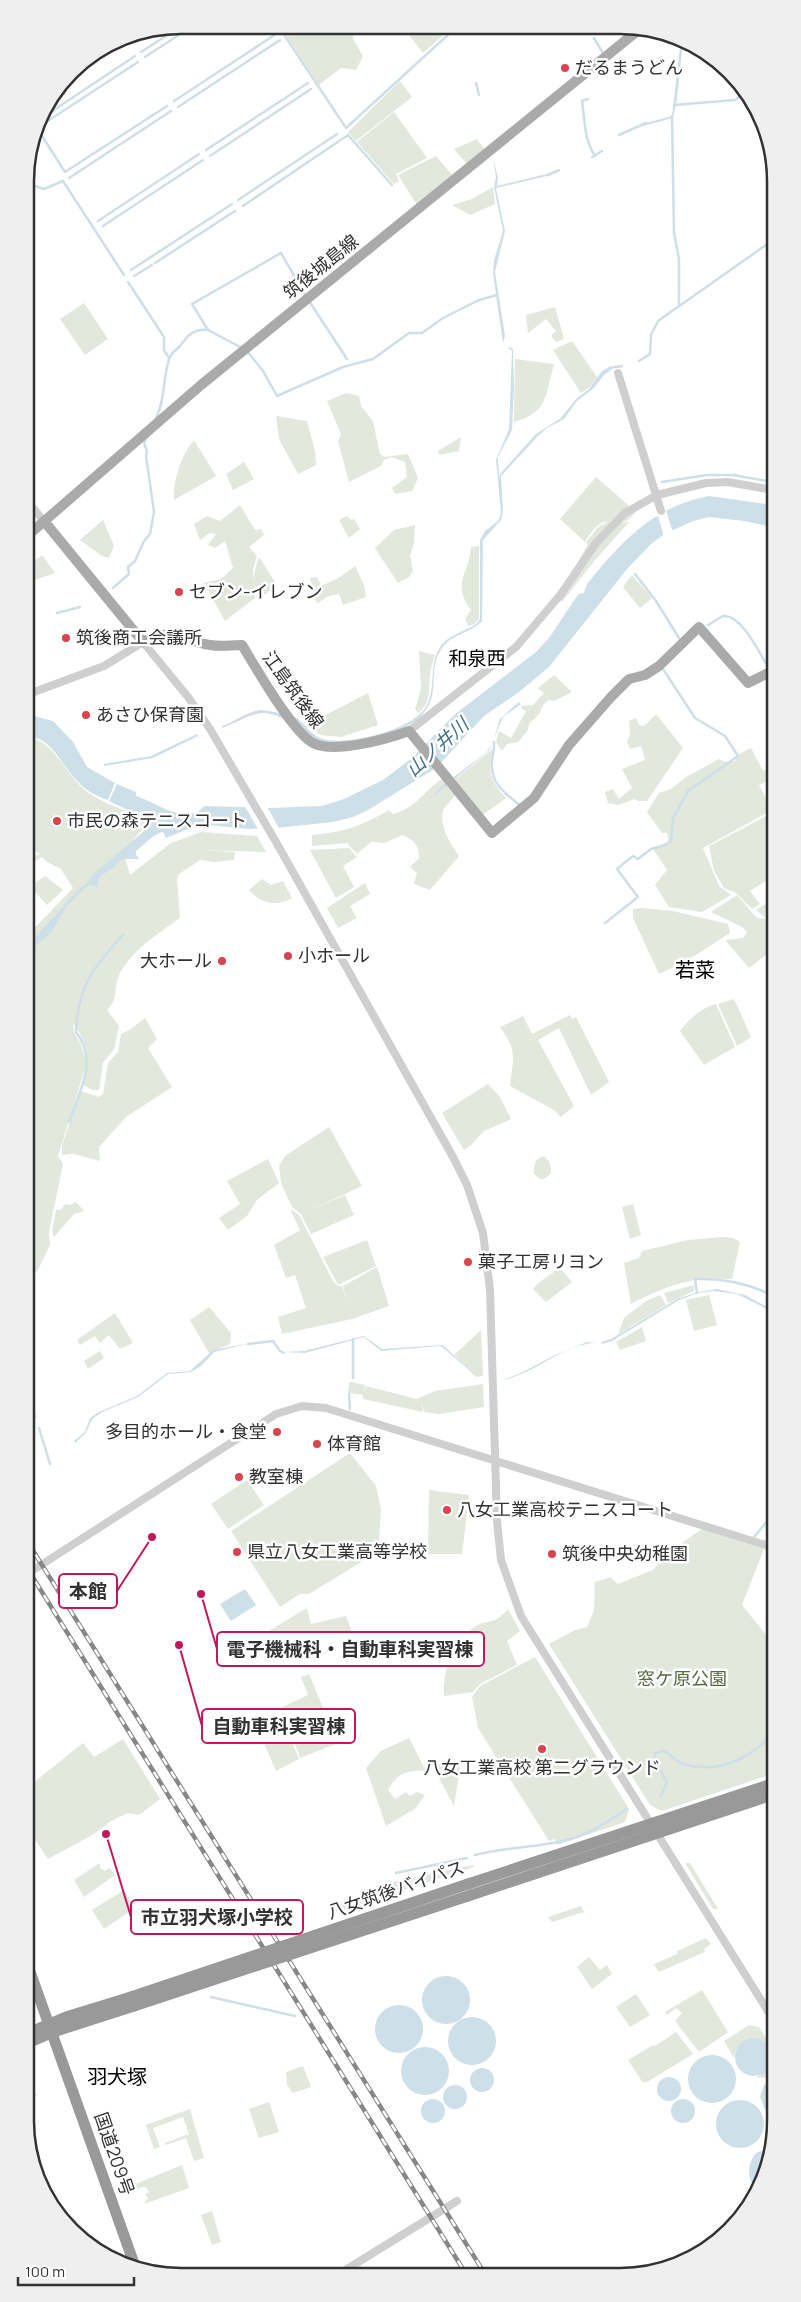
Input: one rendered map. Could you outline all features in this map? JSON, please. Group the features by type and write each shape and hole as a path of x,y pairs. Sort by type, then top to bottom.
{"highway":[{"name":"八女筑後バイパス","path":"469,1890 650,1824 767,1786"},
{"name":"八女筑後バイパス","path":"34,2031 51,2028 469,1890 658,1834 767,1797"},
{"name":"国道209号","path":"34,1982 133,2260"},
{"name":"八女筑後バイパス","path":"34,2039 51,2028"}],"main road":[{"name":"筑後城島線","path":"34,530 201,385 633,34"},
{"path":"44,521 143,642"},
{"path":"409,731 492,833 534,798 569,745 611,696 629,679 645,675 659,666 699,627 748,683 767,674"},
{"name":"江島筑後線","path":"143,642 154,636 168,634 180,635 210,645 242,645 268,688 304,737 313,744 326,748 342,747 409,731"}],"street":[{"path":"618,373 661,512"},
{"path":"409,731 516,647 561,594 596,543 625,513 656,495 706,482 728,482 767,489"},
{"path":"34,509 44,521"},
{"path":"34,692 104,666 143,642 199,713 272,836 449,1150 467,1185 483,1234 489,1276 494,1460 501,1560 514,1599 522,1616 650,1824 767,2010"},
{"path":"34,1570 276,1414 302,1406 326,1408 767,1545"},
{"path":"349,2268 457,2201"}],"green space":[{"path":"286,34 354,34 353,39 363,56 356,70 341,68 319,85"},
{"path":"408,34 445,34 423,53"},
{"path":"400,81 412,97 356,141 348,132"},
{"path":"394,112 427,158 396,174 399,181 394,184 357,142"},
{"path":"477,139 485,150 467,164 454,149"},
{"path":"436,156 453,176 417,205 398,175"},
{"path":"493,187 495,204 470,215 452,205 472,199"},
{"path":"84,303 108,339 85,355 60,319"},
{"path":"555,307 564,339 556,342 551,336 556,331 546,319 528,333 526,315"},
{"path":"572,341 597,377 590,387 581,393 553,350"},
{"path":"515,359 554,364 547,393 540,407 534,413 514,422"},
{"path":"346,393 359,396 361,406 373,421 380,454 384,457 408,454 418,478 412,491 395,494 392,488 407,477 405,462 391,457 384,460 381,466 349,482 338,441 341,434 327,401"},
{"path":"276,416 307,421 315,451 316,465 298,474 279,439"},
{"path":"461,437 459,451 439,455 438,451"},
{"path":"194,440 216,476 174,500 179,468 185,453"},
{"path":"244,462 254,479 233,490 226,474"},
{"path":"596,477 636,512 627,521 612,520 602,523 585,542 560,519"},
{"path":"240,505 255,530 261,529 264,535 249,547 257,556 253,569 255,598 225,621 204,583 221,579 233,568 225,541 215,548 208,545 216,534 210,533 200,540 194,524 207,516 220,521"},
{"path":"347,516 351,520 354,519 360,529 349,538 339,520"},
{"path":"103,520 114,546 109,558 102,556 80,540"},
{"path":"608,521 629,522 595,560 562,602 557,598 587,546 587,541 597,528"},
{"path":"415,525 414,543 410,556 413,571 409,577 398,583 375,548 394,530"},
{"path":"479,546 479,619 474,624 468,626 465,619 471,610 462,592 462,585 471,547"},
{"path":"42,555 55,573 34,580 34,562"},
{"path":"259,557 277,585 259,599 256,595 254,578"},
{"path":"355,566 364,585 366,597 343,605 339,594 326,597 317,604 310,578 317,577 321,586 337,579"},
{"path":"632,575 652,598 640,608 623,587"},
{"path":"419,651 435,655 430,671 426,705 418,713 415,709 421,689"},
{"path":"554,675 572,692 554,701 549,700 543,705 540,713 529,724 528,730 518,742 507,744 502,751 496,742 499,731 511,738 526,711 521,708 522,706 533,705 544,693 538,688"},
{"path":"368,693 378,725 341,737 320,735 308,724"},
{"path":"656,714 683,748 647,801 635,799 618,805 608,803 605,792 613,789 619,799 632,788 622,769 645,760 641,746 630,749 627,742 630,735 629,721 636,718 639,725 644,726"},
{"path":"34,739 46,745 78,784 91,795 113,806 145,816 148,823 123,851 130,875 171,843 201,832 257,836 266,852 200,850 235,852 234,860 215,862 200,860 179,874 177,879 180,918 153,937 136,952 123,968 118,978 113,1002 107,1010 119,1026 114,1049 103,1063 99,1090 93,1090 82,1085 87,1062 58,1156 63,1164 49,1232 50,1245 34,1274 34,929 73,888 61,869 47,862 42,857 34,862 34,855 40,855 34,852","holes":["73,1023 85,1046 87,1062 80,1042 74,1032"]},
{"path":"751,748 763,771 767,769 767,781 759,785 767,800 767,813 703,848 719,886 731,895 702,912 669,907 655,885 667,870 653,849 669,844 667,833 662,833 647,812 659,793 671,789 686,777 719,759 725,762 735,761 739,754"},
{"path":"493,749 491,776 496,786 506,798 481,816 453,781"},
{"path":"442,779 455,795 444,809 442,817 446,835 459,856 430,890 414,884 417,873 410,867 419,858 418,850 411,839 403,835 384,843 371,842 357,854 347,843 312,846 312,835 352,827 389,810 393,814 408,808"},
{"path":"767,816 767,880 750,891 760,904 752,909 736,893 724,888 714,871 709,846"},
{"path":"349,848 357,857 343,866 354,887 336,898 310,850"},
{"path":"45,876 63,890 47,905 36,893 34,894 34,884"},
{"path":"262,879 271,885 283,881 292,898 281,903 269,903 254,895 249,890"},
{"path":"365,883 370,894 350,906 357,918 338,928 327,908"},
{"path":"737,895 757,918 767,919 767,954 749,968 725,940 743,938 747,932 742,927 711,912"},
{"path":"767,903 767,917 756,910"},
{"path":"633,909 673,911 728,924 730,933 683,963 659,974 633,918"},
{"path":"734,999 751,1037 737,1046 718,1004"},
{"path":"716,1004 735,1047 704,1065 680,1031 696,1014"},
{"path":"570,1015 572,1019 576,1017 609,1082 591,1095 559,1028 538,1040 574,1106 561,1117 554,1110 510,1086 513,1061 512,1049 510,1042 500,1027 523,1016 532,1034"},
{"path":"145,1018 157,1039 148,1048 172,1087 126,1117 99,1147 100,1161 73,1154 62,1155 62,1145 81,1091 99,1097 103,1094 108,1063 118,1052 121,1034"},
{"path":"488,1084 500,1097 511,1119 484,1131 464,1150 442,1113"},
{"path":"329,1127 362,1186 306,1212 345,1195 354,1215 311,1234 301,1214 292,1207 281,1183 279,1166 285,1156"},
{"path":"543,1156 550,1163 551,1173 544,1179 540,1179 534,1174 534,1168 536,1161"},
{"path":"268,1159 279,1183 257,1200 247,1216 228,1230 219,1218 240,1204 227,1181"},
{"path":"76,1202 84,1211 74,1214 54,1237 52,1231 56,1210 61,1210 65,1204 70,1205"},
{"path":"633,1204 641,1235 630,1239 622,1207"},
{"path":"290,1209 299,1215 333,1281 338,1286 342,1286 347,1302 343,1286 377,1267 389,1306 352,1319 282,1334 278,1317 306,1308 295,1275 286,1278 274,1245 300,1230"},
{"path":"733,1238 740,1242 732,1279 717,1278 691,1281 668,1287 631,1304 624,1263 639,1258 642,1251 688,1240"},
{"path":"367,1240 376,1266 338,1285 323,1257"},
{"path":"559,1267 572,1282 546,1302 533,1289"},
{"path":"694,1285 694,1291 668,1303 664,1293"},
{"path":"660,1295 666,1305 618,1334 624,1318 646,1301"},
{"path":"709,1295 717,1325 694,1331 686,1300"},
{"path":"209,1307 231,1333 230,1344 209,1353 190,1320"},
{"path":"115,1313 133,1343 120,1349 109,1335 100,1343 95,1336 80,1345 77,1340"},
{"path":"642,1327 646,1341 620,1350 616,1342"},
{"path":"481,1330 483,1376 476,1377 454,1355"},
{"path":"100,1351 104,1358 88,1369 84,1361"},
{"path":"349,1383 365,1385 364,1394 366,1386 417,1399 435,1391 483,1384 484,1407 439,1414 424,1412 421,1398 423,1412 363,1399 363,1395 348,1393"},
{"path":"350,1453 376,1486 381,1509 379,1542 366,1559 309,1594 300,1594 280,1607 231,1531"},
{"path":"247,1480 264,1505 228,1529 211,1504"},
{"name":"八女工業高校テニスコート","path":"429,1490 469,1495 462,1554 428,1554"},
{"name":"窓ケ原公園","path":"702,1529 764,1549 742,1605 767,1636 767,1776 662,1811 650,1805 549,1644 575,1630 587,1627 594,1610 595,1582 610,1577 618,1584 653,1570 669,1552"},
{"path":"307,1608 311,1624 346,1616 358,1648 313,1667 302,1636 287,1637 273,1644 262,1635"},
{"path":"508,1609 520,1631 507,1641 517,1665 480,1684 473,1692 444,1696 445,1676 456,1646 462,1638 478,1625 496,1619"},
{"name":"八女工業高校 第二グラウンド","path":"535,1657 629,1809 625,1822 557,1845 555,1839 549,1841 478,1728 472,1697 480,1686"},
{"path":"309,1674 331,1727 310,1737 332,1728 338,1743 300,1758 295,1744 293,1744 299,1759 276,1771 264,1743 283,1733 278,1709 308,1695 301,1677"},
{"path":"409,1738 426,1771 404,1773 396,1779 388,1790 395,1799 406,1792 410,1796 417,1792 425,1795 416,1808 386,1826 366,1768 381,1751"},
{"path":"123,1739 160,1799 139,1815 128,1813 111,1821 94,1834 48,1859 34,1838 34,1782 83,1743 94,1757"},
{"path":"461,1762 454,1806 432,1765"},
{"path":"100,1863 100,1868 105,1871 110,1868 115,1875 84,1897 74,1880"},
{"path":"685,1863 690,1863 718,1909 713,1909"},
{"path":"473,1865 474,1867 327,1915 379,1885"},
{"path":"124,1890 135,1908 104,1929 92,1910"},
{"path":"581,1906 584,1912 552,1922 548,1917"},
{"path":"706,1938 711,1944 704,1949 705,1952 659,1972 654,1964 677,1954 677,1951"},
{"path":"589,1957 600,1970 607,1965 612,1974 592,1989 577,1967"},
{"path":"702,1990 728,2032 699,2052 675,2021 682,2013 676,2008 667,2015 665,2012"},
{"path":"636,1994 650,2015 630,2027 616,2007"},
{"path":"749,2025 759,2027 767,2039 767,2044 759,2039 752,2038 746,2040 736,2050 734,2058 724,2041"},
{"path":"676,2032 693,2054 643,2083 628,2060 653,2045 655,2046"},
{"path":"303,2066 311,2087 293,2093 287,2085 286,2072"},
{"path":"767,2068 767,2077 756,2078"},
{"path":"269,2102 279,2132 259,2138 249,2109"},
{"path":"190,2109 204,2158 194,2161 186,2138 166,2145 165,2143 189,2134 183,2117 153,2128 160,2147 154,2149 146,2125"},
{"path":"182,2165 189,2188 144,2204 148,2198 145,2194 149,2192 146,2187 141,2187 135,2192 133,2185"},
{"path":"212,2211 221,2242 212,2245 201,2215"}],"water":[{"path":"680,47 682,48 677,100 673,118 643,126 642,124 672,116"},
{"path":"493,158 498,178 497,186 551,173 551,175 496,188 505,231 495,272 505,336 503,343 493,274 494,260 503,231 494,187 496,177"},
{"path":"509,347 513,349 512,430 498,457 499,479 500,474 536,434 561,418 576,399 589,389 602,371 611,366 612,369 604,375 594,388 577,401 564,419 547,428 538,436 501,476 503,510 501,520 483,540 482,621 446,643 442,648 435,666 431,700 426,709 410,725 383,735 351,741 336,742 322,741 311,737 278,716 265,713 249,716 222,728 222,726 246,714 263,710 297,718 312,733 323,739 334,741 348,740 363,738 393,729 418,716 425,708 431,694 434,664 439,649 449,638 477,623 480,619 480,540 485,531 498,521 501,513 496,460 509,429 512,351"},
{"name":"山ノ井川","path":"709,496 767,504 767,526 709,517 693,521 663,535 652,543 627,569 549,667 519,692 484,716 436,768 368,810 353,817 333,822 248,829 200,824 166,838 163,832 160,833 136,851 139,859 122,859 100,877 98,887 89,885 86,887 67,906 50,934 34,947 34,938 78,890 88,882 90,877 151,825 146,815 130,811 109,801 117,784 136,792 136,796 166,809 188,814 197,813 204,806 271,808 322,806 344,799 383,780 412,758 454,715 536,652 549,638 579,594 584,593 587,584 626,540 655,517 689,501"},
{"path":"519,702 521,704 503,717 494,739 500,719"},
{"path":"34,716 53,721 73,742 87,767 115,783 108,800 81,785 49,746 35,738"},
{"path":"197,734 198,736 153,758 104,766 104,764 151,756"},
{"path":"492,744 489,751 430,799 443,785 487,752"},
{"path":"717,1289 745,1295 767,1307 767,1309 737,1294 713,1291 698,1293 679,1300 612,1341 602,1344 601,1342 611,1339 677,1299 698,1292"},
{"path":"364,1336 382,1349 443,1345 477,1377 441,1346 381,1351 364,1337 305,1353 283,1352 304,1351"},
{"path":"587,1342 595,1343 571,1349 526,1372 502,1380 519,1374 553,1356"},
{"path":"251,1343 214,1352 201,1366 191,1372 168,1374 138,1397 102,1412 92,1419 86,1433 75,1443 74,1441 85,1432 90,1418 99,1412 137,1396 167,1373 190,1371 213,1350"},
{"path":"245,1589 256,1605 231,1621 220,1604"},
{"path":"446,1976 455,1978 463,1983 468,1991 470,2000 468,2009 463,2017 455,2022 446,2024 437,2022 429,2017 424,2009 422,2000 424,1991 429,1983 437,1978"},
{"path":"399,2005 408,2007 416,2012 421,2020 423,2029 421,2038 416,2046 408,2051 399,2053 390,2051 382,2046 377,2038 375,2029 377,2020 382,2012 390,2007"},
{"path":"472,2017 481,2019 489,2024 494,2032 496,2041 494,2050 489,2058 481,2063 472,2065 463,2063 455,2058 450,2050 448,2041 450,2032 455,2024 463,2019"},
{"path":"754,2038 767,2044 767,2070 754,2076 747,2074 737,2064 735,2057 737,2050 747,2040"},
{"path":"425,2047 434,2049 442,2054 447,2062 449,2071 447,2080 442,2088 434,2093 425,2095 416,2093 408,2088 403,2080 401,2071 403,2062 408,2054 416,2049"},
{"path":"712,2055 721,2057 729,2062 734,2070 736,2079 734,2088 729,2096 721,2101 712,2103 703,2101 695,2096 690,2088 688,2079 690,2070 695,2062 703,2057"},
{"path":"482,2068 487,2069 493,2075 493,2085 487,2091 482,2092 477,2091 471,2085 470,2080 471,2075 477,2069"},
{"path":"669,2077 674,2078 680,2084 680,2094 674,2100 669,2101 664,2100 658,2094 657,2089 658,2084 664,2078"},
{"path":"767,2083 767,2110 764,2108 760,2096 764,2085"},
{"path":"455,2085 460,2086 466,2092 466,2102 460,2108 455,2109 450,2108 444,2102 443,2097 444,2092 450,2086"},
{"path":"433,2099 438,2100 444,2106 444,2116 438,2122 433,2123 428,2122 422,2116 421,2111 422,2106 428,2100"},
{"path":"683,2099 688,2100 694,2106 694,2116 688,2122 683,2123 678,2122 672,2116 671,2111 672,2106 678,2100"},
{"path":"740,2100 749,2102 757,2107 762,2115 764,2124 762,2133 757,2141 749,2146 740,2148 731,2146 723,2141 718,2133 716,2124 718,2115 723,2107 731,2102"},
{"path":"764,2150 753,2185 749,2167 756,2153"}],"pier":[{"path":"665,507 673,533 664,537 657,512"},
{"path":"244,805 266,805 280,830 259,831"}],"waterway":[{"path":"141,52 168,34"},
{"path":"145,57 180,34"},
{"path":"174,101 276,34"},
{"path":"284,34 346,128 449,34"},
{"path":"594,38 604,55"},
{"path":"178,107 280,40"},
{"path":"51,112 135,56"},
{"path":"46,122 138,62"},
{"path":"206,150 308,83"},
{"path":"476,83 479,95"},
{"path":"210,156 311,89"},
{"path":"674,105 735,100 739,95"},
{"path":"588,99 582,101 587,137 595,156"},
{"path":"41,135 65,172 167,106"},
{"path":"69,178 171,111"},
{"path":"672,116 674,233 679,259 679,306"},
{"path":"619,135 646,123"},
{"path":"238,200 337,134"},
{"path":"243,206 348,135 392,185"},
{"path":"592,157 602,151"},
{"path":"98,221 199,154"},
{"path":"103,226 203,160"},
{"path":"548,175 559,170"},
{"path":"34,186 44,189 63,181 124,275"},
{"path":"131,270 232,204"},
{"path":"155,263 235,211"},
{"path":"639,361 650,354 651,335 658,321 767,244"},
{"path":"208,330 192,304 281,253 306,296"},
{"path":"134,276 152,265"},
{"path":"128,282 164,337 164,350 169,358"},
{"path":"247,351 263,371 277,396 343,367 373,359 409,333 422,333 443,318 479,300 497,295"},
{"path":"309,301 347,359"},
{"path":"156,418 161,403 170,357 188,336 199,330 208,330 242,348"},
{"path":"610,368 622,366"},
{"path":"113,588 129,574 128,567 135,561 144,541 150,534 154,512 146,456 147,451 144,443 147,437"},
{"path":"662,482 707,475 733,475 767,481"},
{"path":"635,574 656,601 679,638"},
{"path":"57,613 80,607"},
{"path":"708,625 723,616 730,617 736,621 749,635 767,665"},
{"path":"605,923 638,897 617,869 633,856 638,859 651,849 671,841 673,818 688,791 738,756 725,736 695,718 663,669"},
{"path":"494,742 492,770 496,782 500,788 521,806"},
{"path":"69,1122 82,1088 87,1065 83,1043 76,1032 80,1003 89,979 104,957 123,935"},
{"path":"697,1293 695,1279 716,1279 736,1282 767,1293"},
{"path":"353,1339 353,1378"},
{"path":"248,1344 273,1341 280,1351 284,1353"},
{"path":"349,1394 350,1409"},
{"path":"39,1428 50,1464"},
{"path":"754,1537 767,1522"},
{"path":"661,1796 667,1782 655,1761 655,1753 663,1751 680,1763 695,1767 719,1766 742,1758 762,1745 767,1739"},
{"path":"475,1855 497,1850 555,1843 574,1838 598,1827 627,1809"},
{"path":"396,1873 467,1858"},
{"path":"211,1997 295,2016"}],"railway":[{"path":"34,1552 481,2268"},
{"path":"34,1579 462,2268"}],"place":[{"name":"だるまうどん","path":"565,68"},
{"name":"セブン-イレブン","path":"179,592"},
{"name":"筑後商工会議所","path":"66,638"},
{"name":"あさひ保育園","path":"86,715"},
{"name":"市民の森テニスコート","path":"57,821"},
{"name":"小ホール","path":"288,956"},
{"name":"大ホール","path":"222,961"},
{"name":"菓子工房リヨン","path":"468,1262"},
{"name":"多目的ホール・食堂","path":"277,1432"},
{"name":"体育館","path":"317,1444"},
{"name":"教室棟","path":"239,1477"},
{"name":"八女工業高校テニスコート","path":"447,1510"},
{"name":"本館","path":"152,1537"},
{"name":"県立八女工業高等学校","path":"237,1552"},
{"name":"筑後中央幼稚園","path":"552,1554"},
{"name":"電子機械科・自動車科実習棟","path":"201,1594"},
{"name":"自動車科実習棟","path":"179,1645"},
{"name":"八女工業高校 第二グラウンド","path":"542,1749"},
{"name":"市立羽犬塚小学校","path":"106,1834"}],"district":[{"name":"和泉西","path":"477,658"},
{"name":"若菜","path":"695,970"},
{"name":"羽犬塚","path":"117,2077"}]}
